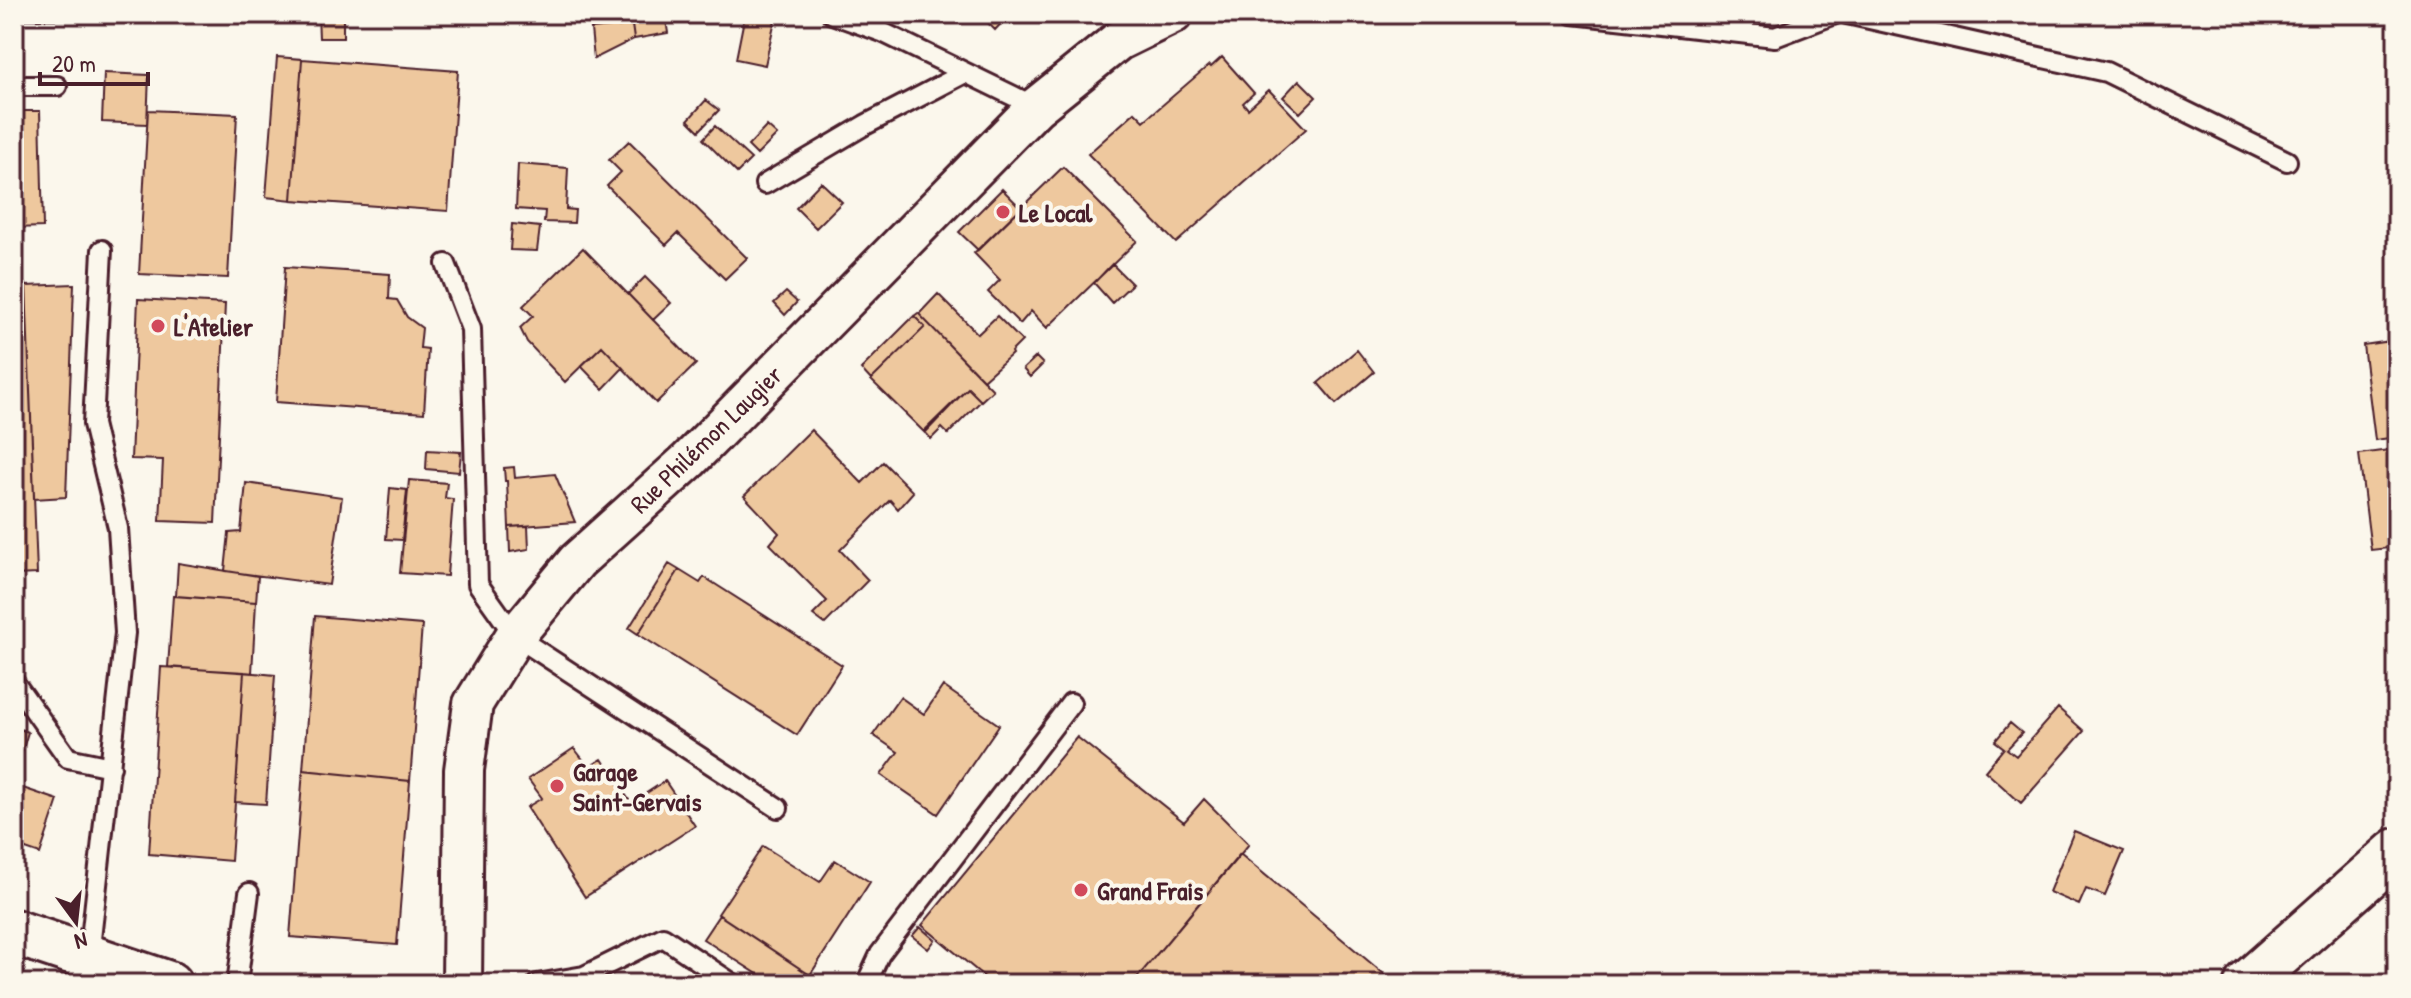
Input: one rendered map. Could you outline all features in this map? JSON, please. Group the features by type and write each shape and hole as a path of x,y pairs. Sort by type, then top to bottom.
{"main road":[{"path":"2247,984 2397,851"},
{"path":"14,932 169,984"}],"street":[{"name":"Rue Philémon Laugier","path":"462,984 464,770 473,704 515,636 577,561 689,460 1036,107 1118,41 1162,17"}],"lane":[{"path":"832,14 882,32 1036,107"},
{"path":"1573,14 1775,37 1835,14"},
{"path":"1847,14 2106,72 2287,161"},
{"path":"765,184 865,125 965,73"},
{"path":"14,86 57,86"},
{"path":"89,957 125,633 118,528 93,424 102,250"},
{"path":"446,264 471,329 478,584 515,636 778,808"},
{"path":"14,682 68,758 111,767"},
{"path":"866,984 880,954 1071,703"},
{"path":"237,984 249,893"},
{"path":"537,984 584,976 663,937 733,984"}],"building":[{"path":"14,14 165,14 165,20 14,19"},
{"path":"318,14 343,14 343,38 319,38"},
{"path":"590,14 665,14 668,33 634,39 632,25 591,29"},
{"path":"745,14 775,20 765,65 736,59"},
{"path":"979,14 1010,14 995,30"},
{"path":"632,25 634,39 594,59 591,29"},
{"path":"277,57 302,59 292,200 266,197"},
{"path":"1222,57 1254,93 1243,103 1248,109 1269,90 1306,129 1176,243 1088,154 1135,112 1144,121"},
{"path":"302,59 458,71 448,211 292,200"},
{"path":"104,73 149,75 147,124 102,122"},
{"path":"1299,80 1316,97 1300,113 1283,97"},
{"path":"706,100 719,110 699,131 688,120"},
{"path":"148,110 237,114 228,278 139,274"},
{"path":"14,111 40,111 43,227 14,228"},
{"path":"715,126 751,159 737,173 703,139"},
{"path":"767,126 777,135 757,155 748,146"},
{"path":"629,141 747,258 725,279 678,233 666,245 607,186 621,172 609,160"},
{"path":"518,164 568,168 566,209 575,210 574,223 544,222 545,211 516,209"},
{"path":"1063,167 1137,241 1047,328 1031,311 1020,324 988,292 1000,280 974,253"},
{"path":"821,182 842,202 816,228 796,208"},
{"path":"1002,189 1021,208 978,250 959,232"},
{"path":"512,224 540,227 537,251 510,250"},
{"path":"583,248 696,364 656,403 602,346 565,382 527,342 520,328 533,316 523,306"},
{"path":"1112,264 1132,284 1112,303 1094,283"},
{"path":"285,267 390,274 389,299 397,300 407,317 422,328 420,348 428,349 424,413 276,402"},
{"path":"645,277 671,303 653,320 628,294"},
{"path":"14,284 26,284 37,574 14,575"},
{"path":"74,284 66,497 34,499 26,286"},
{"path":"786,292 797,302 785,315 774,303"},
{"path":"938,294 978,334 997,316 1022,341 983,380 919,314"},
{"path":"138,299 225,304 215,523 160,521 163,460 131,459"},
{"path":"918,313 993,390 981,401 968,388 925,433 871,380 925,327 914,316"},
{"path":"914,316 925,327 871,380 861,369"},
{"path":"2397,340 2397,437 2375,440 2363,345"},
{"path":"602,346 623,368 603,389 581,366"},
{"path":"1357,350 1374,372 1336,404 1318,383"},
{"path":"1036,357 1043,364 1030,377 1023,369"},
{"path":"968,388 981,401 948,434 942,428 931,439 924,431"},
{"path":"811,430 862,483 883,462 913,492 898,509 890,500 840,550 868,580 825,624 813,615 827,601 770,544 779,533 744,496"},
{"path":"2397,449 2397,547 2371,550 2359,454"},
{"path":"427,450 461,452 459,472 426,469"},
{"path":"514,467 515,478 555,474 575,522 509,527 504,468"},
{"path":"409,480 447,483 445,498 453,499 447,576 400,573"},
{"path":"246,483 342,497 329,585 225,571 229,533 241,532"},
{"path":"390,488 407,490 402,540 386,539"},
{"path":"528,526 529,549 510,552 509,527"},
{"path":"178,563 258,576 256,602 176,596"},
{"path":"669,564 679,570 638,634 629,628"},
{"path":"679,570 700,583 704,577 842,665 797,735 638,634"},
{"path":"173,596 256,602 252,673 168,667"},
{"path":"315,616 422,625 410,781 303,770"},
{"path":"161,667 244,672 231,861 149,854"},
{"path":"244,672 275,675 266,804 235,802"},
{"path":"943,686 999,725 938,814 881,775 898,752 873,735 900,697 924,714"},
{"path":"2058,708 2084,731 2021,803 1985,771 2004,748 1995,741 2010,723 2022,733 2007,749 2016,756"},
{"path":"14,727 28,732 14,778"},
{"name":"Grand Frais","path":"1077,737 1184,822 1204,799 1249,844 1132,984 993,984 922,925"},
{"path":"574,748 589,767 602,759 631,803 665,781 695,826 585,897 527,807 542,798 528,779"},
{"path":"303,770 410,781 397,945 290,937"},
{"path":"14,785 58,800 40,854 14,845"},
{"path":"2074,831 2124,851 2105,896 2086,889 2079,905 2049,892"},
{"path":"763,846 820,882 835,860 870,882 810,975 718,914"},
{"path":"1240,854 1396,984 1132,984"},
{"path":"719,915 810,975 804,984 773,984 703,939"},
{"path":"920,927 935,940 928,949 912,936"}],"place":[{"name":"Le Local","path":"1003,212"},
{"name":"L'Atelier","path":"158,326"},
{"name":"Garage Saint-Gervais","path":"557,786"},
{"name":"Grand Frais","path":"1081,890"}]}
